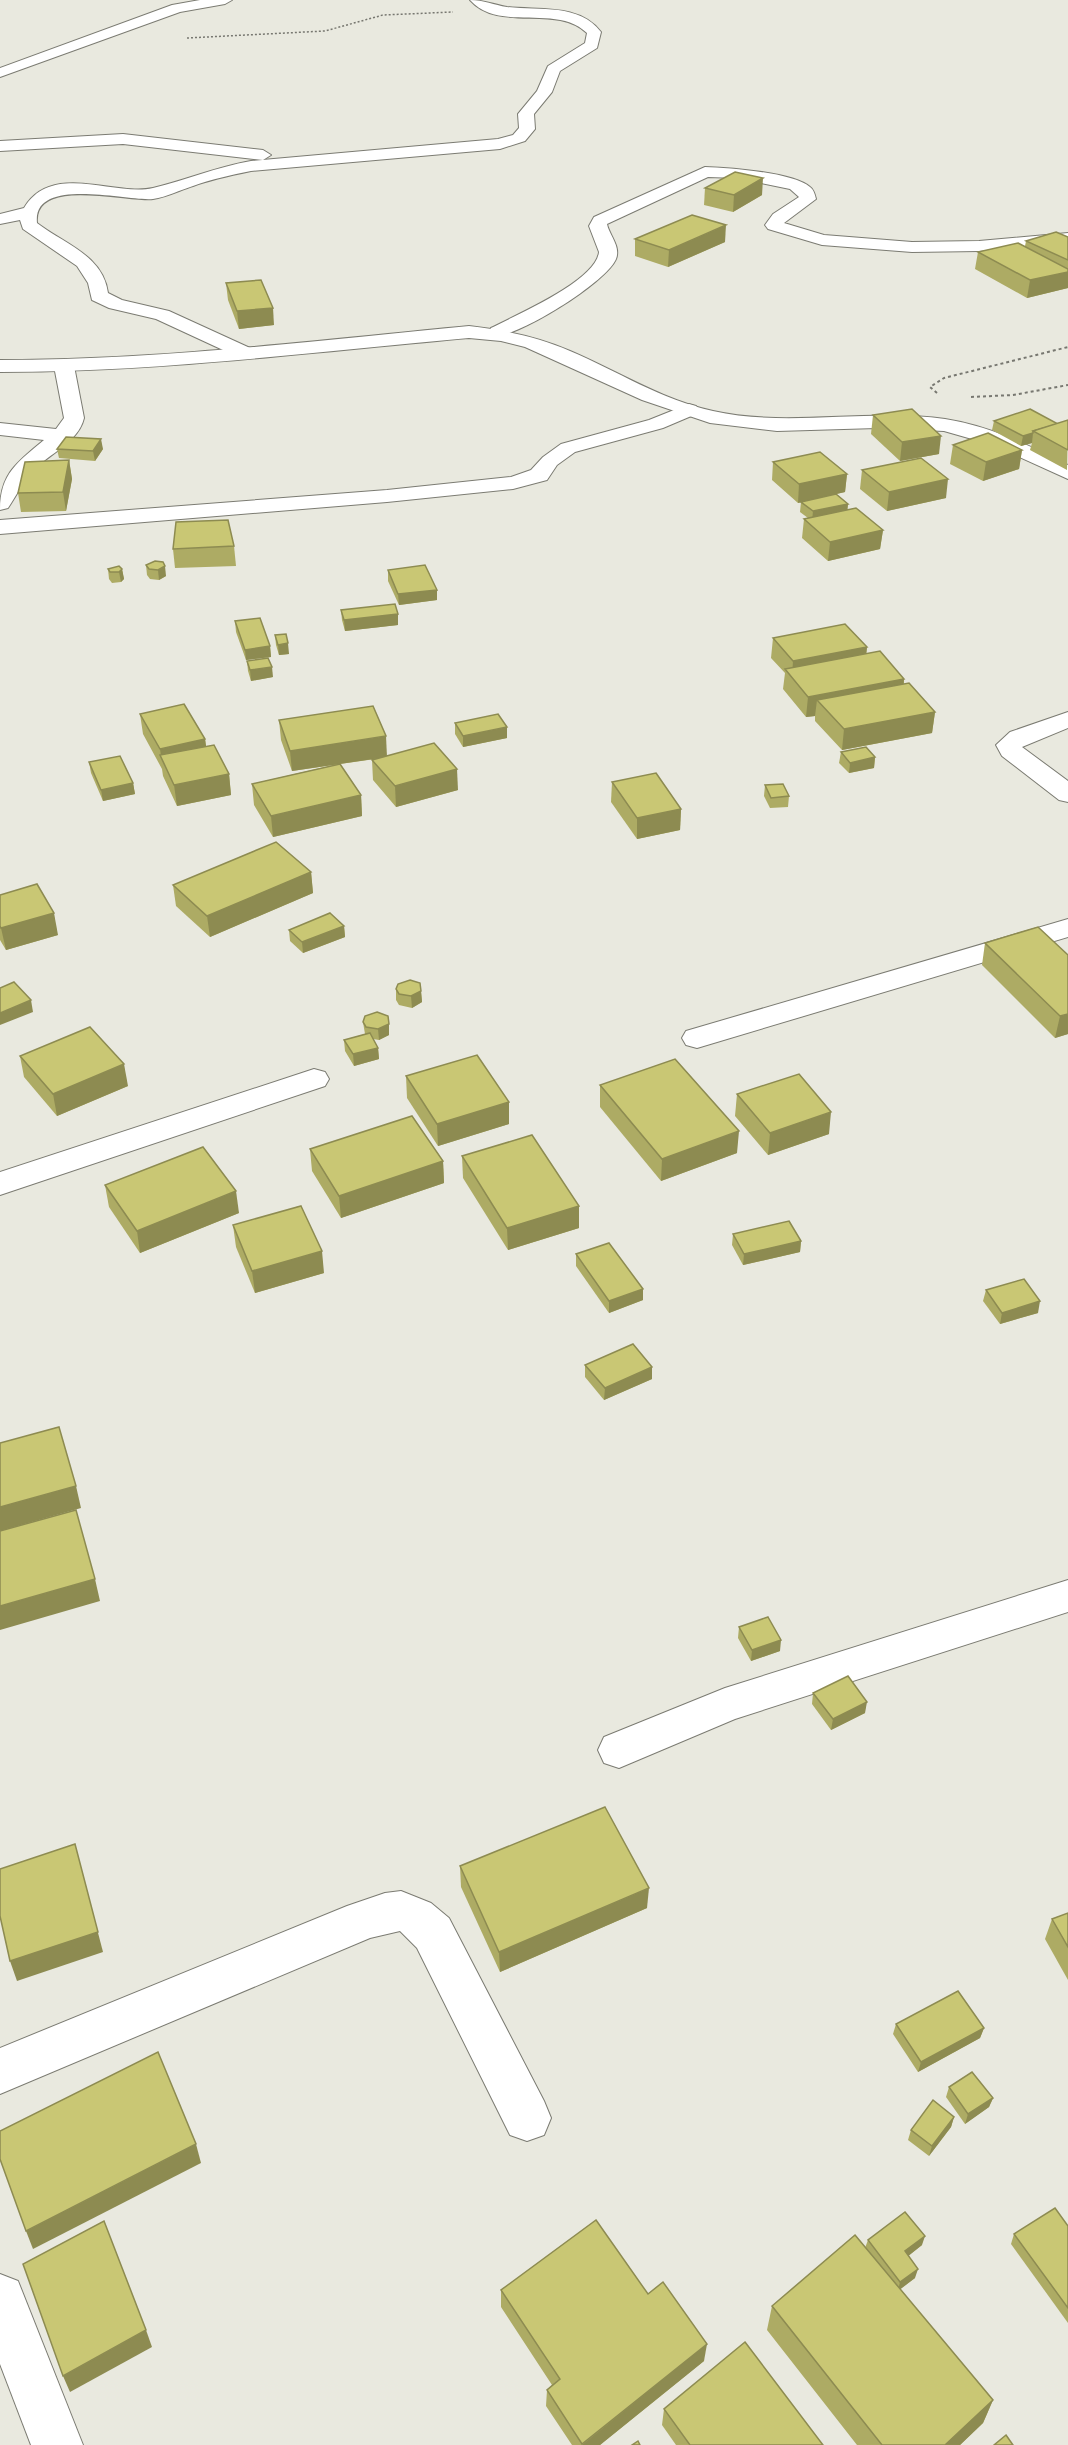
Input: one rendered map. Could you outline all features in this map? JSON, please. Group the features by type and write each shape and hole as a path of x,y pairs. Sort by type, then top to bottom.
{"street":[{"path":"0,73 177,8 225,0"},
{"path":"243,352 162,315 116,304 99,296 99,283 93,271 71,252 28,225 31,212 47,194 63,188 152,195 218,172 294,161 500,144 526,134 526,114 544,92 553,69 592,45 594,32 583,23 570,18 482,4"},
{"path":"0,146 19,147 123,139 225,149 294,161"},
{"path":"498,332 568,293 595,273 606,261 609,249 598,226 600,221 705,172 737,173 795,185 806,191 808,199 774,221 774,225 822,240 945,248 1068,238"},
{"path":"0,219 31,212"},
{"path":"0,366 64,366 469,332 498,332 559,352 623,385 710,417 756,424 800,426 911,422 946,426 976,432 1003,441 1068,473"},
{"path":"0,503 26,467 64,436 72,426 74,418 64,366"},
{"path":"0,527 387,496 513,483 539,475 550,460 568,448 656,424 689,410"},
{"path":"0,429 64,436"},
{"path":"1068,720 1019,737 1009,746 1011,751 1068,794"},
{"path":"697,1038 1068,928"},
{"path":"0,1184 314,1079"},
{"path":"619,1750 725,1705 1068,1596"},
{"path":"0,2071 352,1925 395,1910 415,1915 433,1933 527,2118"},
{"path":"0,2299 57,2445"}],"path":[{"path":"178,38 325,31 383,15 447,13 482,4"},
{"path":"1068,347 944,378 930,387 943,398 1013,395 1068,385"},
{"path":"943,398 946,426"}],"building":[{"path":"735,172 763,178 734,195 705,188"},
{"path":"692,215 726,225 669,250 635,239"},
{"path":"1056,232 1068,237 1068,260 1026,241"},
{"path":"1018,243 1068,269 1068,272 1030,280 978,252"},
{"path":"261,280 273,308 237,311 226,283"},
{"path":"912,409 941,436 902,442 873,415"},
{"path":"1030,409 1058,424 1023,436 994,421"},
{"path":"1068,420 1068,450 1033,431"},
{"path":"988,433 1022,450 986,462 953,445"},
{"path":"66,437 101,439 93,451 57,449"},
{"path":"820,452 847,474 799,484 773,462"},
{"path":"921,458 948,479 889,492 862,470"},
{"path":"69,460 63,492 18,493 25,462"},
{"path":"836,494 848,504 813,511 801,502"},
{"path":"856,508 883,530 830,542 804,519"},
{"path":"228,520 234,546 173,549 176,522"},
{"path":"155,561 163,562 165,566 158,570 149,569 146,565"},
{"path":"425,565 437,590 398,594 388,570"},
{"path":"119,566 122,569 119,572 110,572 108,569"},
{"path":"395,604 398,614 344,620 341,610"},
{"path":"260,618 270,646 245,650 235,621"},
{"path":"845,624 867,647 793,661 773,638"},
{"path":"286,634 288,643 278,645 275,635"},
{"path":"880,651 904,679 808,697 785,669"},
{"path":"268,658 272,667 250,670 247,661"},
{"path":"909,683 935,712 844,729 817,700"},
{"path":"184,704 205,739 160,749 140,714"},
{"path":"373,706 386,736 290,751 279,720"},
{"path":"498,714 507,727 463,736 455,723"},
{"path":"434,743 457,769 395,786 372,760"},
{"path":"214,745 229,774 174,785 160,755"},
{"path":"866,747 875,757 850,763 841,752"},
{"path":"120,756 133,783 101,790 89,762"},
{"path":"340,764 361,795 271,816 252,784"},
{"path":"656,773 681,809 637,818 612,782"},
{"path":"783,784 789,796 771,798 765,785"},
{"path":"276,842 311,872 207,916 173,885"},
{"path":"37,884 54,913 1,928 0,895"},
{"path":"330,913 344,926 302,942 289,930"},
{"path":"1038,927 1068,955 1068,1014 1060,1016 985,943"},
{"path":"410,980 420,983 421,991 411,996 399,994 396,989 398,984"},
{"path":"14,982 31,1000 0,1013 0,988"},
{"path":"377,1012 388,1016 389,1024 378,1029 366,1027 363,1022 365,1016"},
{"path":"90,1027 124,1064 53,1094 20,1056"},
{"path":"370,1033 378,1048 353,1054 344,1040"},
{"path":"477,1055 509,1102 437,1124 406,1076"},
{"path":"675,1059 739,1131 662,1159 600,1085"},
{"path":"799,1074 831,1112 770,1133 737,1094"},
{"path":"412,1116 443,1161 339,1196 310,1149"},
{"path":"532,1135 579,1206 507,1228 462,1156"},
{"path":"203,1147 236,1191 137,1231 105,1185"},
{"path":"301,1206 322,1251 252,1271 233,1225"},
{"path":"789,1221 801,1241 744,1254 733,1234"},
{"path":"609,1243 643,1289 609,1301 576,1254"},
{"path":"1024,1279 1040,1301 1002,1313 986,1290"},
{"path":"633,1344 652,1367 605,1388 585,1365"},
{"path":"59,1427 76,1486 0,1507 0,1443"},
{"path":"76,1510 95,1579 0,1606 0,1531"},
{"path":"768,1617 781,1640 752,1650 739,1627"},
{"path":"848,1676 867,1702 833,1719 813,1693"},
{"path":"605,1807 649,1888 499,1952 460,1866"},
{"path":"75,1844 98,1932 10,1961 0,1916 0,1869"},
{"path":"1068,1913 1068,1947 1052,1919"},
{"path":"958,1991 984,2028 921,2062 896,2024"},
{"path":"158,2052 196,2144 26,2231 0,2159 0,2131"},
{"path":"972,2072 993,2098 968,2114 949,2087"},
{"path":"933,2100 954,2117 932,2146 911,2130"},
{"path":"1055,2208 1068,2226 1068,2308 1014,2234"},
{"path":"905,2212 925,2236 905,2251 918,2269 900,2282 868,2240"},
{"path":"596,2220 648,2294 663,2282 707,2344 582,2444 547,2390 560,2379 501,2290"},
{"path":"104,2221 146,2330 63,2376 23,2264"},
{"path":"855,2235 993,2400 945,2445 882,2445 772,2306"},
{"path":"745,2342 823,2445 690,2445 664,2409"},
{"path":"1006,2435 1013,2445 994,2445"}]}
